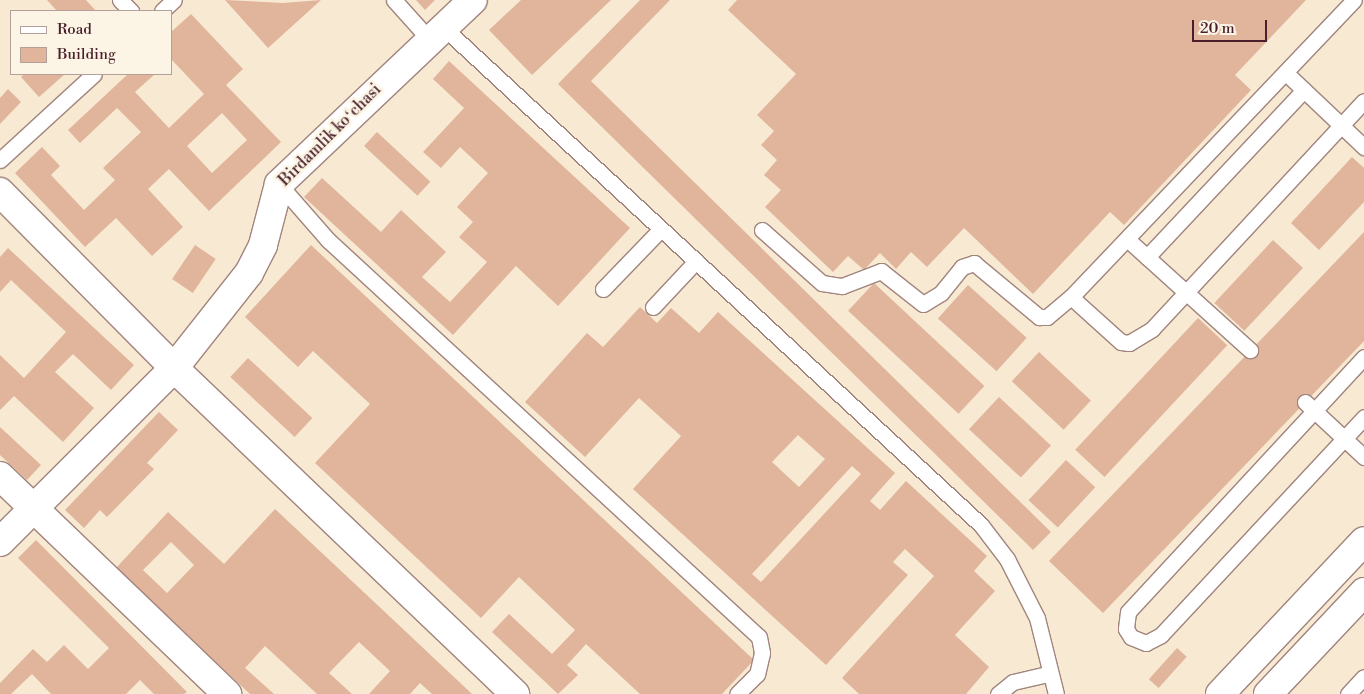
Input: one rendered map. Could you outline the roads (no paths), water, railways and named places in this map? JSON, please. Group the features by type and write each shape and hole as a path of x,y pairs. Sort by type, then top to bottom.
{"main road":[{"name":"Birdamlik koʻchasi","path":"0,542 32,507 174,368 258,259 279,184 436,33 473,0"},
{"path":"0,192 174,368 515,694"},
{"path":"0,476 227,694"},
{"path":"1220,694 1364,541"},
{"path":"1268,694 1364,592"}],"lane":[{"path":"120,0 129,10"},
{"path":"163,10 174,0"},
{"path":"394,0 436,33 661,229 981,525 1007,560 1036,618 1049,674 1056,694"},
{"path":"762,230 822,283 832,286 857,282 881,271 923,304 941,293 962,267 974,263 1039,317 1047,317 1072,297 1354,0"},
{"path":"1286,73 1364,147"},
{"path":"0,160 93,75"},
{"path":"1148,257 1304,90"},
{"path":"1072,297 1121,342 1139,341 1364,101"},
{"path":"279,184 328,240 759,637 762,653 756,674 737,694"},
{"path":"603,289 661,229"},
{"path":"1127,239 1187,291 1250,350"},
{"path":"653,307 696,261"},
{"path":"1364,357 1310,406 1128,612 1126,629 1131,637 1146,643 1161,635 1364,417"},
{"path":"1310,406 1364,457"},
{"path":"998,694 1013,682 1049,674"},
{"path":"1348,694 1364,678"}]}
